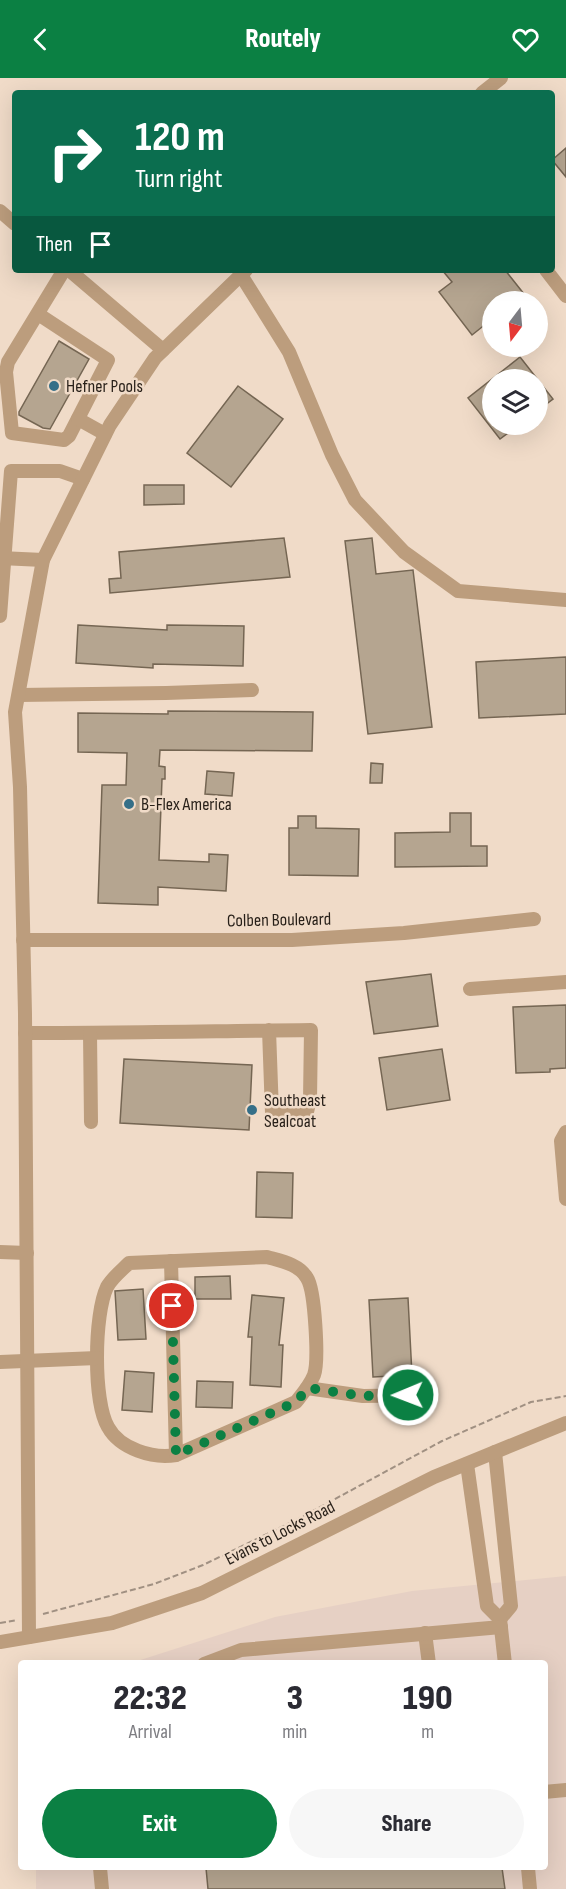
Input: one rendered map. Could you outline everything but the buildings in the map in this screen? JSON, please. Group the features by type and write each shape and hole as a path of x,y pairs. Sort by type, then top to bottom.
{"street":[{"path":"486,90 501,78"},
{"path":"0,211 12,221"},
{"path":"38,314 108,360 69,436 64,440 12,434 3,379 8,362 62,273"},
{"path":"73,273 163,350"},
{"path":"29,1637 29,1360 25,1033 20,788 15,712 43,560 105,434 155,358 243,273 289,352 332,455 356,500 404,552 458,591 566,600"},
{"path":"548,273 566,296"},
{"path":"78,419 105,434"},
{"path":"0,616 2,558 11,471 60,471 83,479"},
{"path":"2,558 43,560"},
{"path":"19,694 252,690"},
{"name":"Colben Boulevard","path":"23,940 292,940 404,933 534,919"},
{"path":"470,989 566,982"},
{"path":"25,1033 90,1033 269,1030 311,1030 310,1099 307,1113 272,1113 269,1030"},
{"path":"90,1033 91,1122"},
{"path":"566,1132 561,1141 566,1199"},
{"path":"0,1252 27,1253"},
{"path":"267,1257 291,1263 307,1277 314,1296 315,1372 308,1388 296,1402 176,1455 160,1458 126,1445 108,1428 101,1408 97,1358 102,1305 108,1286 129,1263 171,1261 267,1257"},
{"path":"171,1261 176,1455"},
{"path":"0,1362 97,1358"},
{"path":"308,1388 363,1396 430,1395"},
{"name":"Evans to Locks Road","path":"0,1642 112,1623 202,1593 434,1477 566,1423"},
{"path":"495,1452 511,1606 501,1623"},
{"path":"467,1464 487,1606 501,1623 505,1660"},
{"path":"215,1660 241,1650 425,1633 501,1623"},
{"path":"425,1633 428,1660"},
{"path":"548,1792 566,1790"},
{"path":"100,1870 102,1889"},
{"path":"528,1870 530,1889"}],"path":[{"path":"68,1608 154,1584 203,1565 290,1524 442,1441 531,1402 566,1396"},
{"path":"0,1623 8,1622"}],"shaded area":[{"path":"566,1576 566,1889 36,1889 36,1870 548,1870 548,1660 140,1660 275,1617 412,1591"}],"place":[{"name":"Hefner Pools","path":"54,386"},
{"name":"B-Flex America","path":"129,804"},
{"name":"Southeast Sealcoat","path":"252,1110"}],"route":[{"path":"172,1306 176,1455 296,1402 308,1388 363,1396 408,1395"}]}
